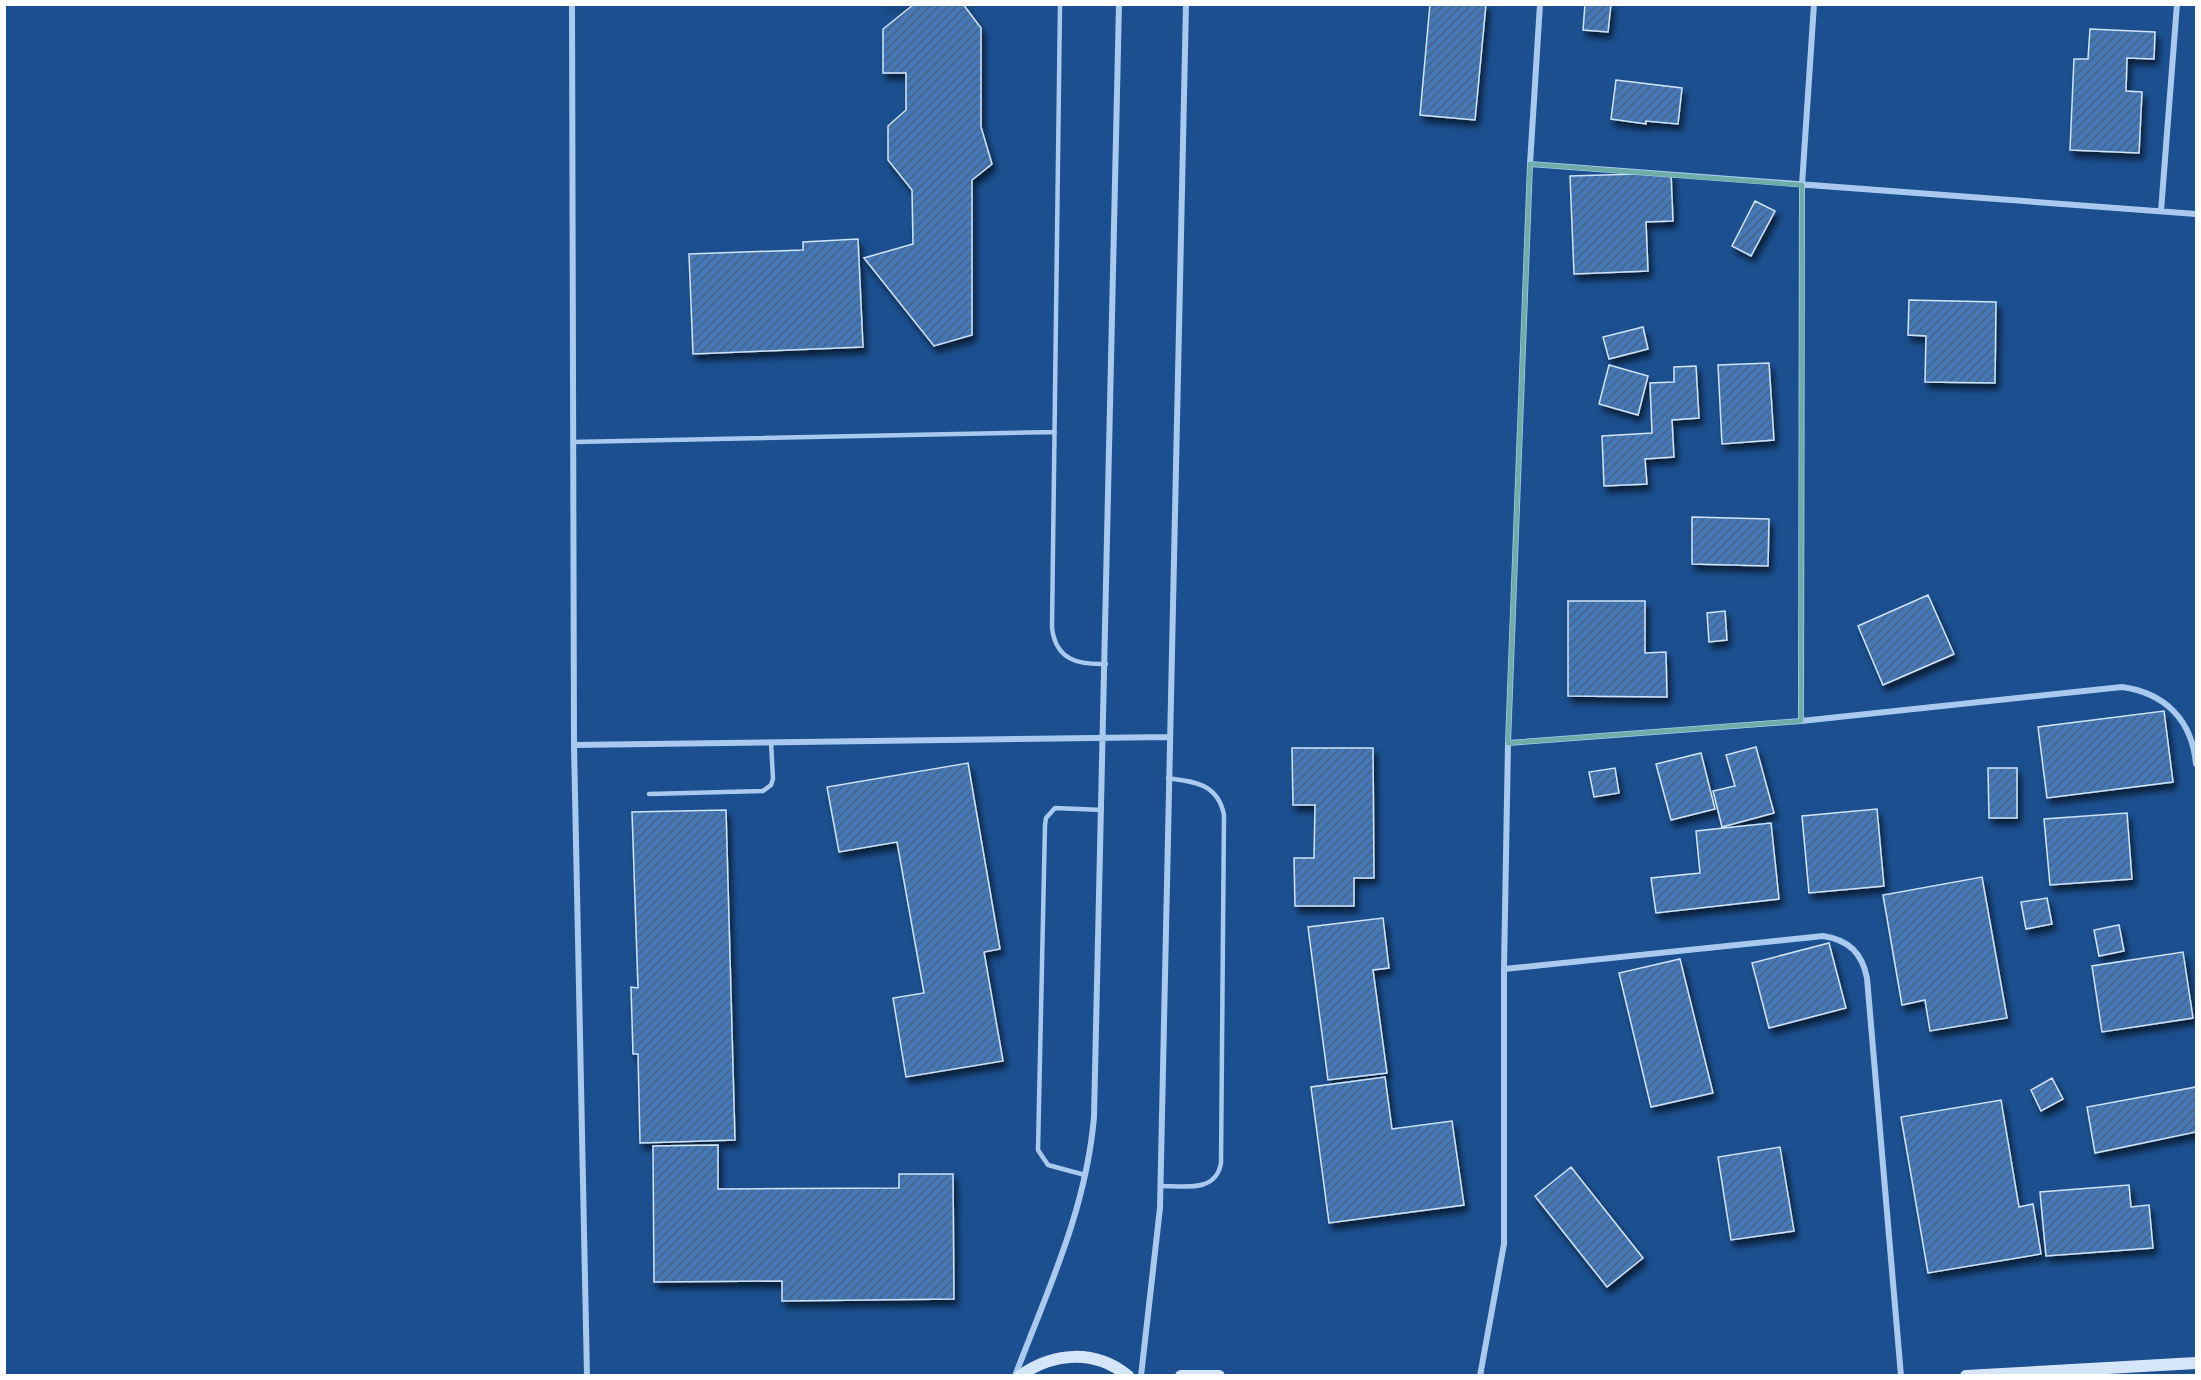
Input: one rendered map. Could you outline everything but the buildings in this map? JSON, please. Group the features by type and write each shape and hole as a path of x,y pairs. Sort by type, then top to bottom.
{"main road":[{"path":"1020,1376 1036,1364 1064,1357 1092,1357 1118,1367 1128,1376"},
{"path":"1966,1376 2196,1363"},
{"path":"1181,1376 1219,1376"}],"street":[{"path":"572,4 574,745 587,1376"},
{"path":"1015,1376 1074,1222 1087,1176 1094,1117 1106,664 1119,4"},
{"path":"1141,1376 1158,1234 1160,1185 1186,4"},
{"path":"1480,1376 1504,1244 1504,969 1508,743 1530,164 1540,4"},
{"path":"1801,721 1802,185 1814,4"},
{"path":"2161,211 2177,4"},
{"path":"1530,164 2196,214"},
{"path":"1508,743 1801,721 2122,687 2154,695 2181,717 2190,732 2196,764"},
{"path":"574,745 1169,737"},
{"path":"1504,969 1823,936 1849,944 1864,965 1867,978 1900,1376"}],"lane":[{"path":"1060,4 1053,639 1058,650 1077,663 1106,664"},
{"path":"573,442 1055,432"},
{"path":"649,794 763,791 771,785 773,779 771,742"},
{"path":"1160,1185 1202,1186 1216,1178 1221,1163 1224,815 1222,803 1207,786 1168,778"},
{"path":"1087,1176 1048,1165 1038,1150 1045,825 1046,818 1055,808 1102,810"}],"highlighted area":[{"path":"1530,164 1802,185 1801,721 1508,743"}]}
